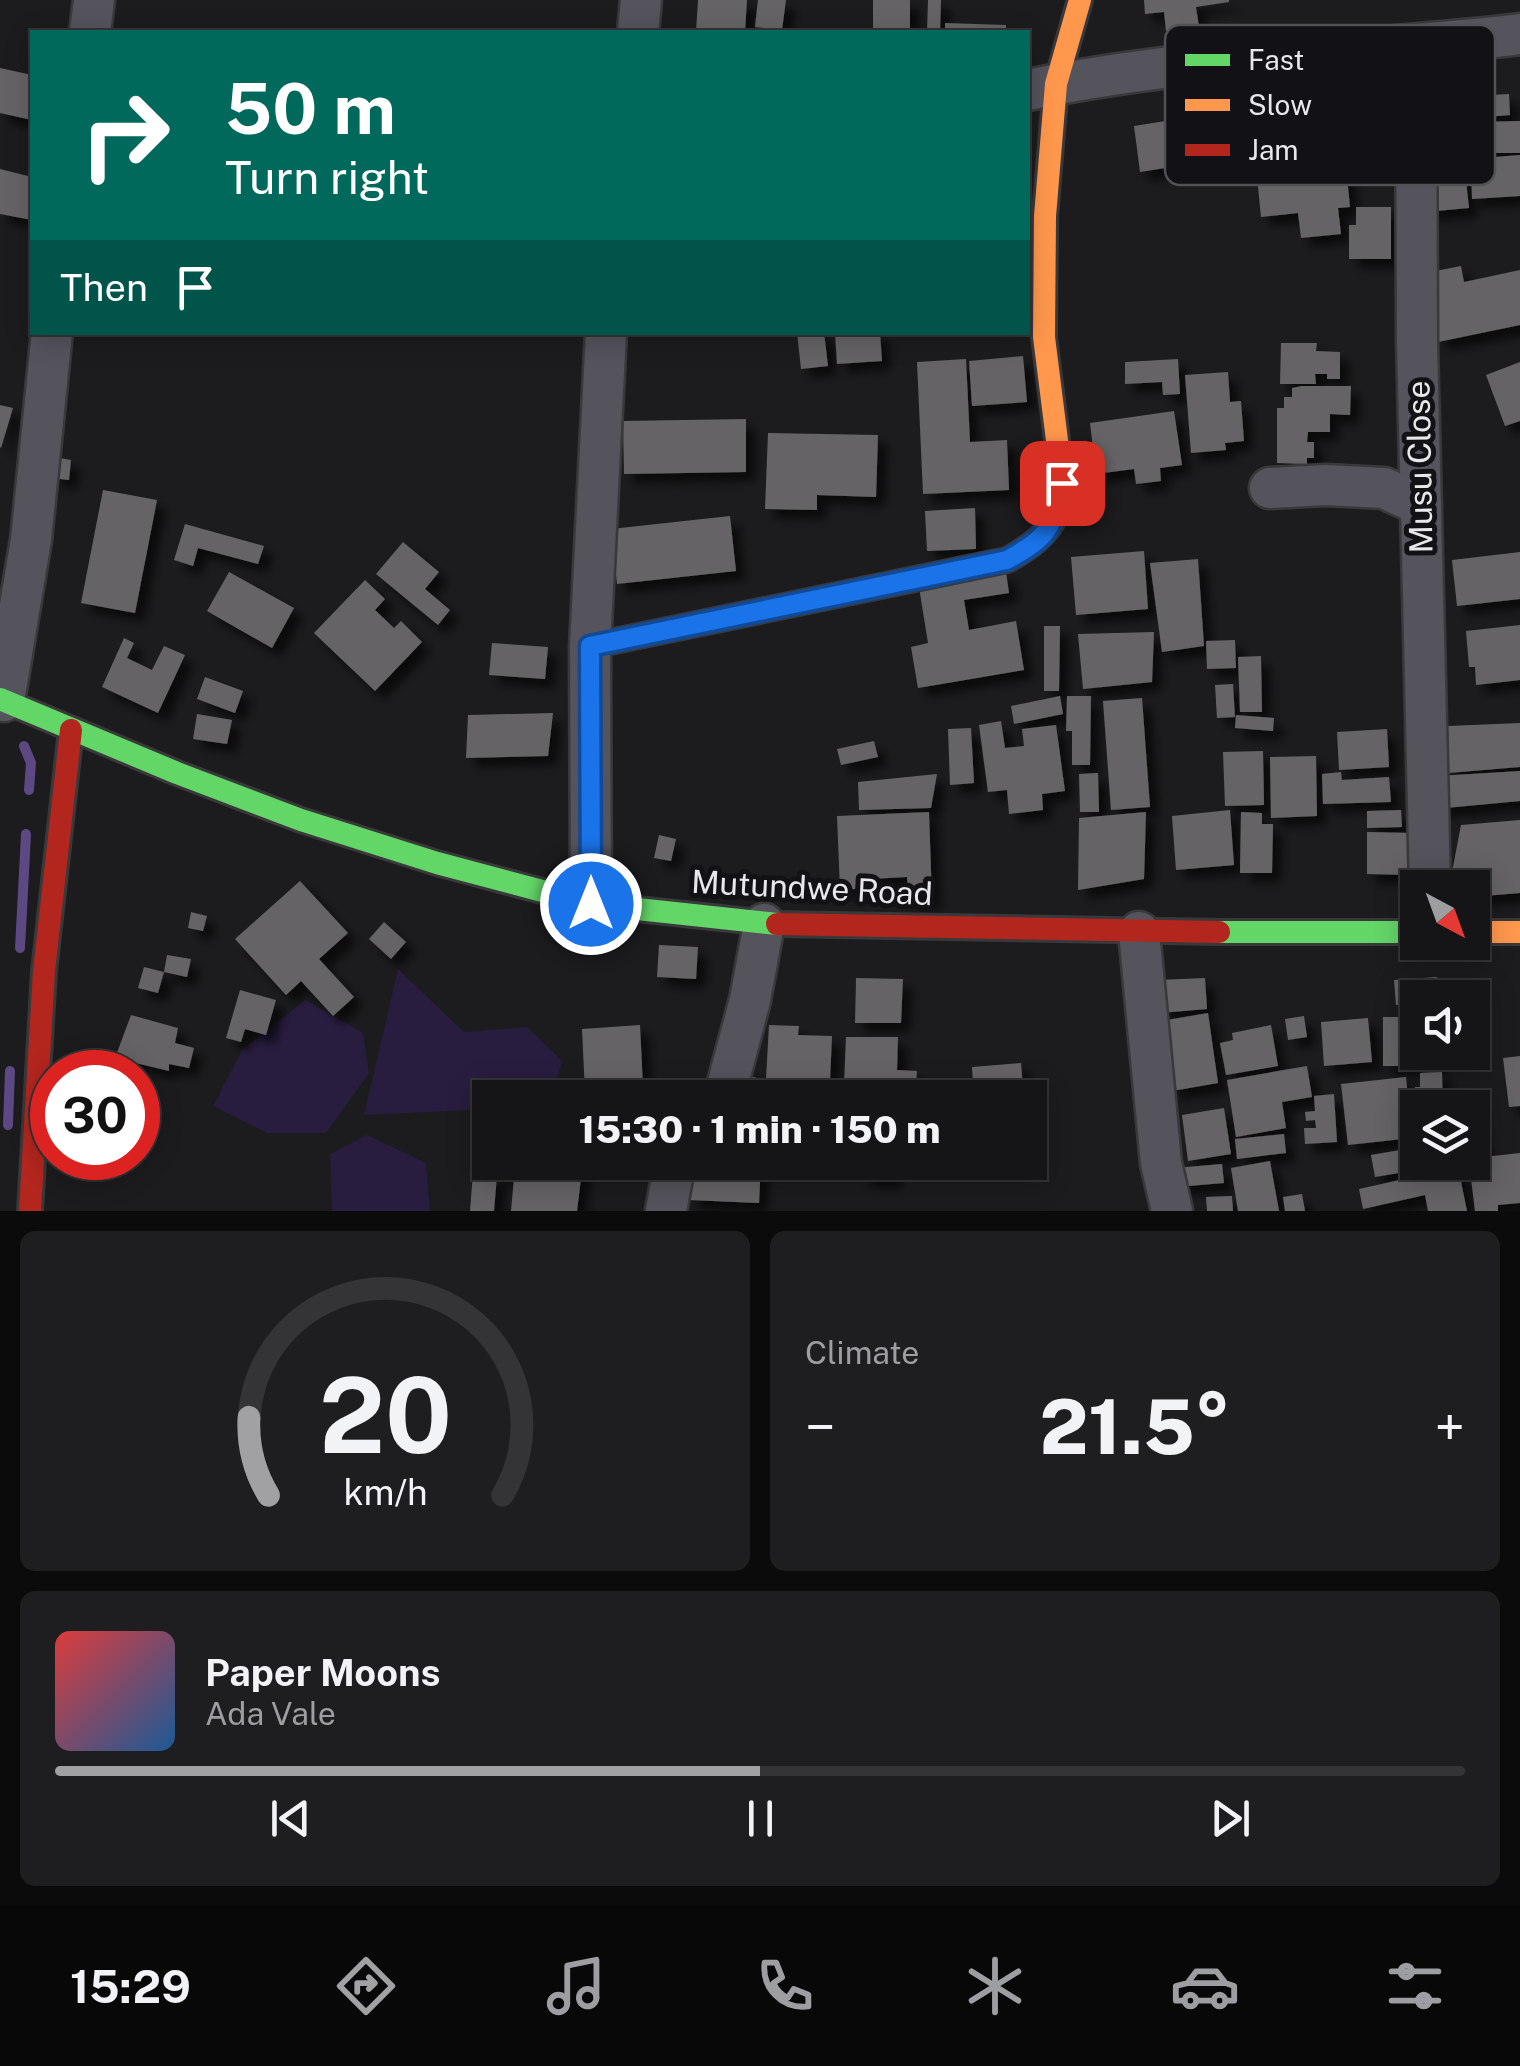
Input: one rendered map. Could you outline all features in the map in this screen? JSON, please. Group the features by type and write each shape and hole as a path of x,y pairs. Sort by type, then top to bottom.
{"main road":[{"path":"590,646 1007,560 1038,542 1052,524 1062,483 1044,337 1042,87 1080,0"},
{"name":"Mutundwe Road","path":"2,700 301,820 437,863 591,904 764,924 1139,932 1400,932"},
{"path":"30,1211 44,970 71,730"},
{"path":"1490,932 1520,932"}],"street":[{"path":"90,30 94,0"},
{"path":"638,30 640,0"},
{"path":"1495,37 1520,34"},
{"path":"1042,87 1165,70"},
{"name":"Musu Close","path":"1418,185 1430,870"},
{"path":"2,700 31,540 52,335"},
{"path":"591,904 590,646 606,335"},
{"path":"1270,488 1384,488 1421,505"},
{"path":"729,1080 750,1000 764,924"},
{"path":"1139,932 1161,1163 1172,1211"},
{"path":"666,1211 671,1180"}],"shaded area":[{"path":"398,969 464,1032 527,1027 562,1061 557,1080 472,1080 472,1110 364,1115"},
{"path":"305,1000 363,1033 369,1073 326,1133 267,1133 213,1106 242,1050"},
{"path":"367,1135 426,1163 430,1211 332,1211 330,1154"}],"building":[{"path":"698,0 747,0 745,30 696,30"},
{"path":"758,0 786,0 782,30 755,27"},
{"path":"873,0 910,0 910,30 861,30 873,28"},
{"path":"928,0 941,0 940,30 927,30"},
{"path":"1144,0 1229,0 1196,7 1199,25 1165,25 1164,12 1145,14"},
{"path":"945,23 1006,25 1006,30 945,30"},
{"path":"0,68 30,75 30,120 0,113"},
{"path":"1509,94 1510,115 1495,116 1495,95"},
{"path":"1165,121 1165,168 1140,172 1134,126"},
{"path":"1520,121 1520,153 1495,153 1495,122"},
{"path":"1520,155 1520,196 1472,199 1472,185 1495,185 1495,157"},
{"path":"0,169 30,176 30,220 0,214"},
{"path":"1258,185 1348,185 1350,207 1338,208 1341,234 1301,238 1298,213 1261,217"},
{"path":"1423,185 1466,185 1469,208 1425,212"},
{"path":"1356,207 1391,207 1391,259 1349,259 1349,225 1356,225"},
{"path":"1461,266 1464,282 1520,270 1520,325 1438,342 1425,273"},
{"path":"797,335 824,335 828,366 801,369"},
{"path":"835,335 880,335 882,361 837,364"},
{"path":"1281,343 1317,343 1316,351 1340,352 1340,379 1315,374 1316,384 1280,384"},
{"path":"1023,356 1027,402 972,406 969,361"},
{"path":"966,359 970,442 1007,440 1009,490 923,494 917,362"},
{"path":"1178,359 1180,394 1163,395 1162,382 1125,384 1125,362"},
{"path":"1520,362 1520,421 1505,426 1486,375"},
{"path":"1228,372 1230,402 1241,401 1244,441 1225,443 1226,450 1191,453 1185,375"},
{"path":"1351,386 1350,415 1330,414 1330,432 1308,432 1307,442 1314,442 1314,458 1307,458 1307,464 1277,463 1277,408 1284,408 1284,397 1292,397 1292,388"},
{"path":"0,405 13,408 1,448 0,447"},
{"path":"1174,411 1182,465 1160,468 1161,481 1136,484 1134,469 1096,474 1090,423"},
{"path":"746,419 746,472 624,474 623,421"},
{"path":"768,433 878,435 876,497 817,495 817,510 765,509"},
{"path":"54,457 71,460 69,480 51,478"},
{"path":"103,490 157,500 135,613 81,603"},
{"path":"975,508 976,549 927,551 925,511"},
{"path":"730,516 736,571 617,584 611,529"},
{"path":"185,524 264,546 258,564 198,548 193,566 174,560"},
{"path":"403,542 439,572 425,589 450,610 438,625 376,574"},
{"path":"1144,551 1148,609 1076,615 1071,557"},
{"path":"1520,552 1520,599 1457,606 1452,560"},
{"path":"1198,559 1204,646 1162,652 1150,563"},
{"path":"229,572 294,608 272,648 207,611"},
{"path":"1006,572 1009,593 964,600 969,630 1016,621 1024,670 918,688 911,647 928,643 919,587"},
{"path":"365,580 385,599 375,610 394,628 401,621 422,642 375,691 314,633"},
{"path":"1520,625 1520,680 1476,685 1475,667 1469,667 1466,631"},
{"path":"1044,626 1060,626 1059,691 1044,691"},
{"path":"1154,632 1152,682 1083,689 1078,634"},
{"path":"124,638 134,643 127,658 152,670 164,646 185,655 158,713 102,687"},
{"path":"1235,640 1236,668 1207,669 1206,641"},
{"path":"492,643 548,647 545,679 489,675"},
{"path":"1261,656 1262,712 1240,712 1238,657"},
{"path":"205,677 243,691 235,713 197,699"},
{"path":"1233,684 1235,717 1217,718 1215,685"},
{"path":"1060,696 1063,714 1014,724 1011,706"},
{"path":"1067,696 1091,696 1090,765 1072,765 1072,731 1066,731"},
{"path":"1142,698 1150,807 1111,810 1103,701"},
{"path":"553,713 548,756 466,758 468,715"},
{"path":"197,714 232,720 227,744 193,739"},
{"path":"1236,715 1274,718 1273,731 1235,728"},
{"path":"1001,721 1005,748 1024,746 1022,729 1056,725 1065,791 1042,794 1043,810 1009,814 1007,790 988,792 979,725"},
{"path":"1520,723 1520,767 1448,773 1448,726"},
{"path":"971,728 974,783 950,785 948,729"},
{"path":"1387,729 1389,767 1339,770 1337,732"},
{"path":"874,741 878,757 841,765 837,749"},
{"path":"1263,751 1264,805 1225,806 1223,752"},
{"path":"1316,756 1317,816 1271,818 1270,757"},
{"path":"1520,771 1520,801 1435,809 1438,776"},
{"path":"1341,772 1342,780 1389,777 1391,802 1323,804 1322,774"},
{"path":"1098,773 1099,812 1080,812 1079,774"},
{"path":"937,774 931,808 859,810 858,782"},
{"path":"1230,810 1234,865 1176,870 1172,816"},
{"path":"1401,810 1402,827 1367,828 1367,811"},
{"path":"929,812 932,900 908,901 907,877 870,879 870,888 840,890 837,816"},
{"path":"1146,812 1144,879 1078,890 1079,818"},
{"path":"1241,812 1262,813 1262,824 1273,824 1272,873 1240,873"},
{"path":"1520,820 1520,893 1490,896 1490,870 1452,870 1461,825"},
{"path":"1367,832 1412,833 1411,870 1400,870 1400,875 1367,874"},
{"path":"659,835 676,839 671,861 654,858"},
{"path":"300,881 348,933 319,959 354,997 333,1016 301,981 286,995 235,939"},
{"path":"191,912 207,916 203,931 188,928"},
{"path":"384,922 406,942 391,959 369,939"},
{"path":"659,945 698,947 696,979 657,977"},
{"path":"167,955 191,959 187,977 164,972"},
{"path":"144,967 164,972 158,993 138,988"},
{"path":"1437,977 1437,980 1400,980 1400,1005 1396,1005 1394,980"},
{"path":"856,978 903,979 901,1023 855,1023"},
{"path":"1205,978 1207,1009 1160,1013 1158,980"},
{"path":"240,990 276,1000 266,1035 245,1029 241,1042 226,1038"},
{"path":"1208,1013 1218,1083 1172,1091 1161,1021"},
{"path":"131,1015 178,1028 175,1043 194,1048 189,1068 169,1064 169,1071 160,1069 160,1050 118,1050"},
{"path":"1304,1016 1307,1037 1288,1040 1285,1019"},
{"path":"1383,1017 1400,1017 1400,1066 1383,1066"},
{"path":"1368,1018 1372,1062 1324,1066 1321,1022"},
{"path":"640,1025 643,1080 584,1080 582,1029"},
{"path":"769,1025 799,1026 798,1035 832,1036 830,1080 766,1079"},
{"path":"1271,1025 1278,1066 1226,1075 1220,1043 1233,1040 1232,1033"},
{"path":"846,1037 898,1037 897,1070 917,1071 916,1080 844,1080"},
{"path":"1520,1056 1520,1106 1509,1107 1503,1058"},
{"path":"1021,1063 1022,1080 973,1080 972,1067"},
{"path":"1307,1066 1312,1097 1282,1102 1286,1128 1236,1137 1227,1080"},
{"path":"1442,1072 1442,1090 1415,1090 1420,1087 1420,1073"},
{"path":"1406,1077 1407,1090 1400,1090 1400,1139 1348,1145 1341,1084"},
{"path":"1334,1094 1337,1142 1305,1144 1304,1128 1316,1128 1315,1120 1306,1121 1305,1112 1315,1111 1314,1096"},
{"path":"1224,1108 1231,1154 1188,1161 1182,1115"},
{"path":"1284,1134 1286,1153 1237,1159 1235,1139"},
{"path":"1400,1150 1400,1173 1375,1177 1371,1155"},
{"path":"1520,1153 1520,1203 1498,1205 1498,1211 1475,1211 1471,1180 1490,1180 1490,1156"},
{"path":"1270,1161 1279,1211 1238,1211 1231,1168"},
{"path":"1222,1164 1224,1183 1176,1187 1175,1168"},
{"path":"472,1180 497,1180 494,1211 470,1211"},
{"path":"514,1180 581,1180 577,1211 511,1211"},
{"path":"690,1180 760,1180 759,1203 689,1200"},
{"path":"1400,1180 1461,1180 1467,1211 1428,1211 1425,1195 1363,1209 1359,1189"},
{"path":"1302,1194 1305,1211 1285,1211 1283,1197"},
{"path":"1232,1196 1233,1211 1207,1211 1206,1197"}],"waterway":[{"path":"24,746 31,763 29,790"},
{"path":"20,948 26,834"},
{"path":"8,1125 10,1071"}],"traffic: fast":[{"path":"590,646 1007,560 1034,542 1052,522 1060,497 1060,464"},
{"path":"0,699 301,820 437,863 591,904 777,924"},
{"path":"1219,932 1400,932"}],"traffic: slow":[{"path":"1060,464 1044,337 1045,216 1056,84 1080,0"},
{"path":"1490,932 1520,932"}],"traffic: jam":[{"path":"30,1211 44,971 71,730"},
{"path":"777,924 1219,932"}],"route":[{"path":"591,904 590,646 1007,560 1038,542 1052,524 1062,483"}]}
